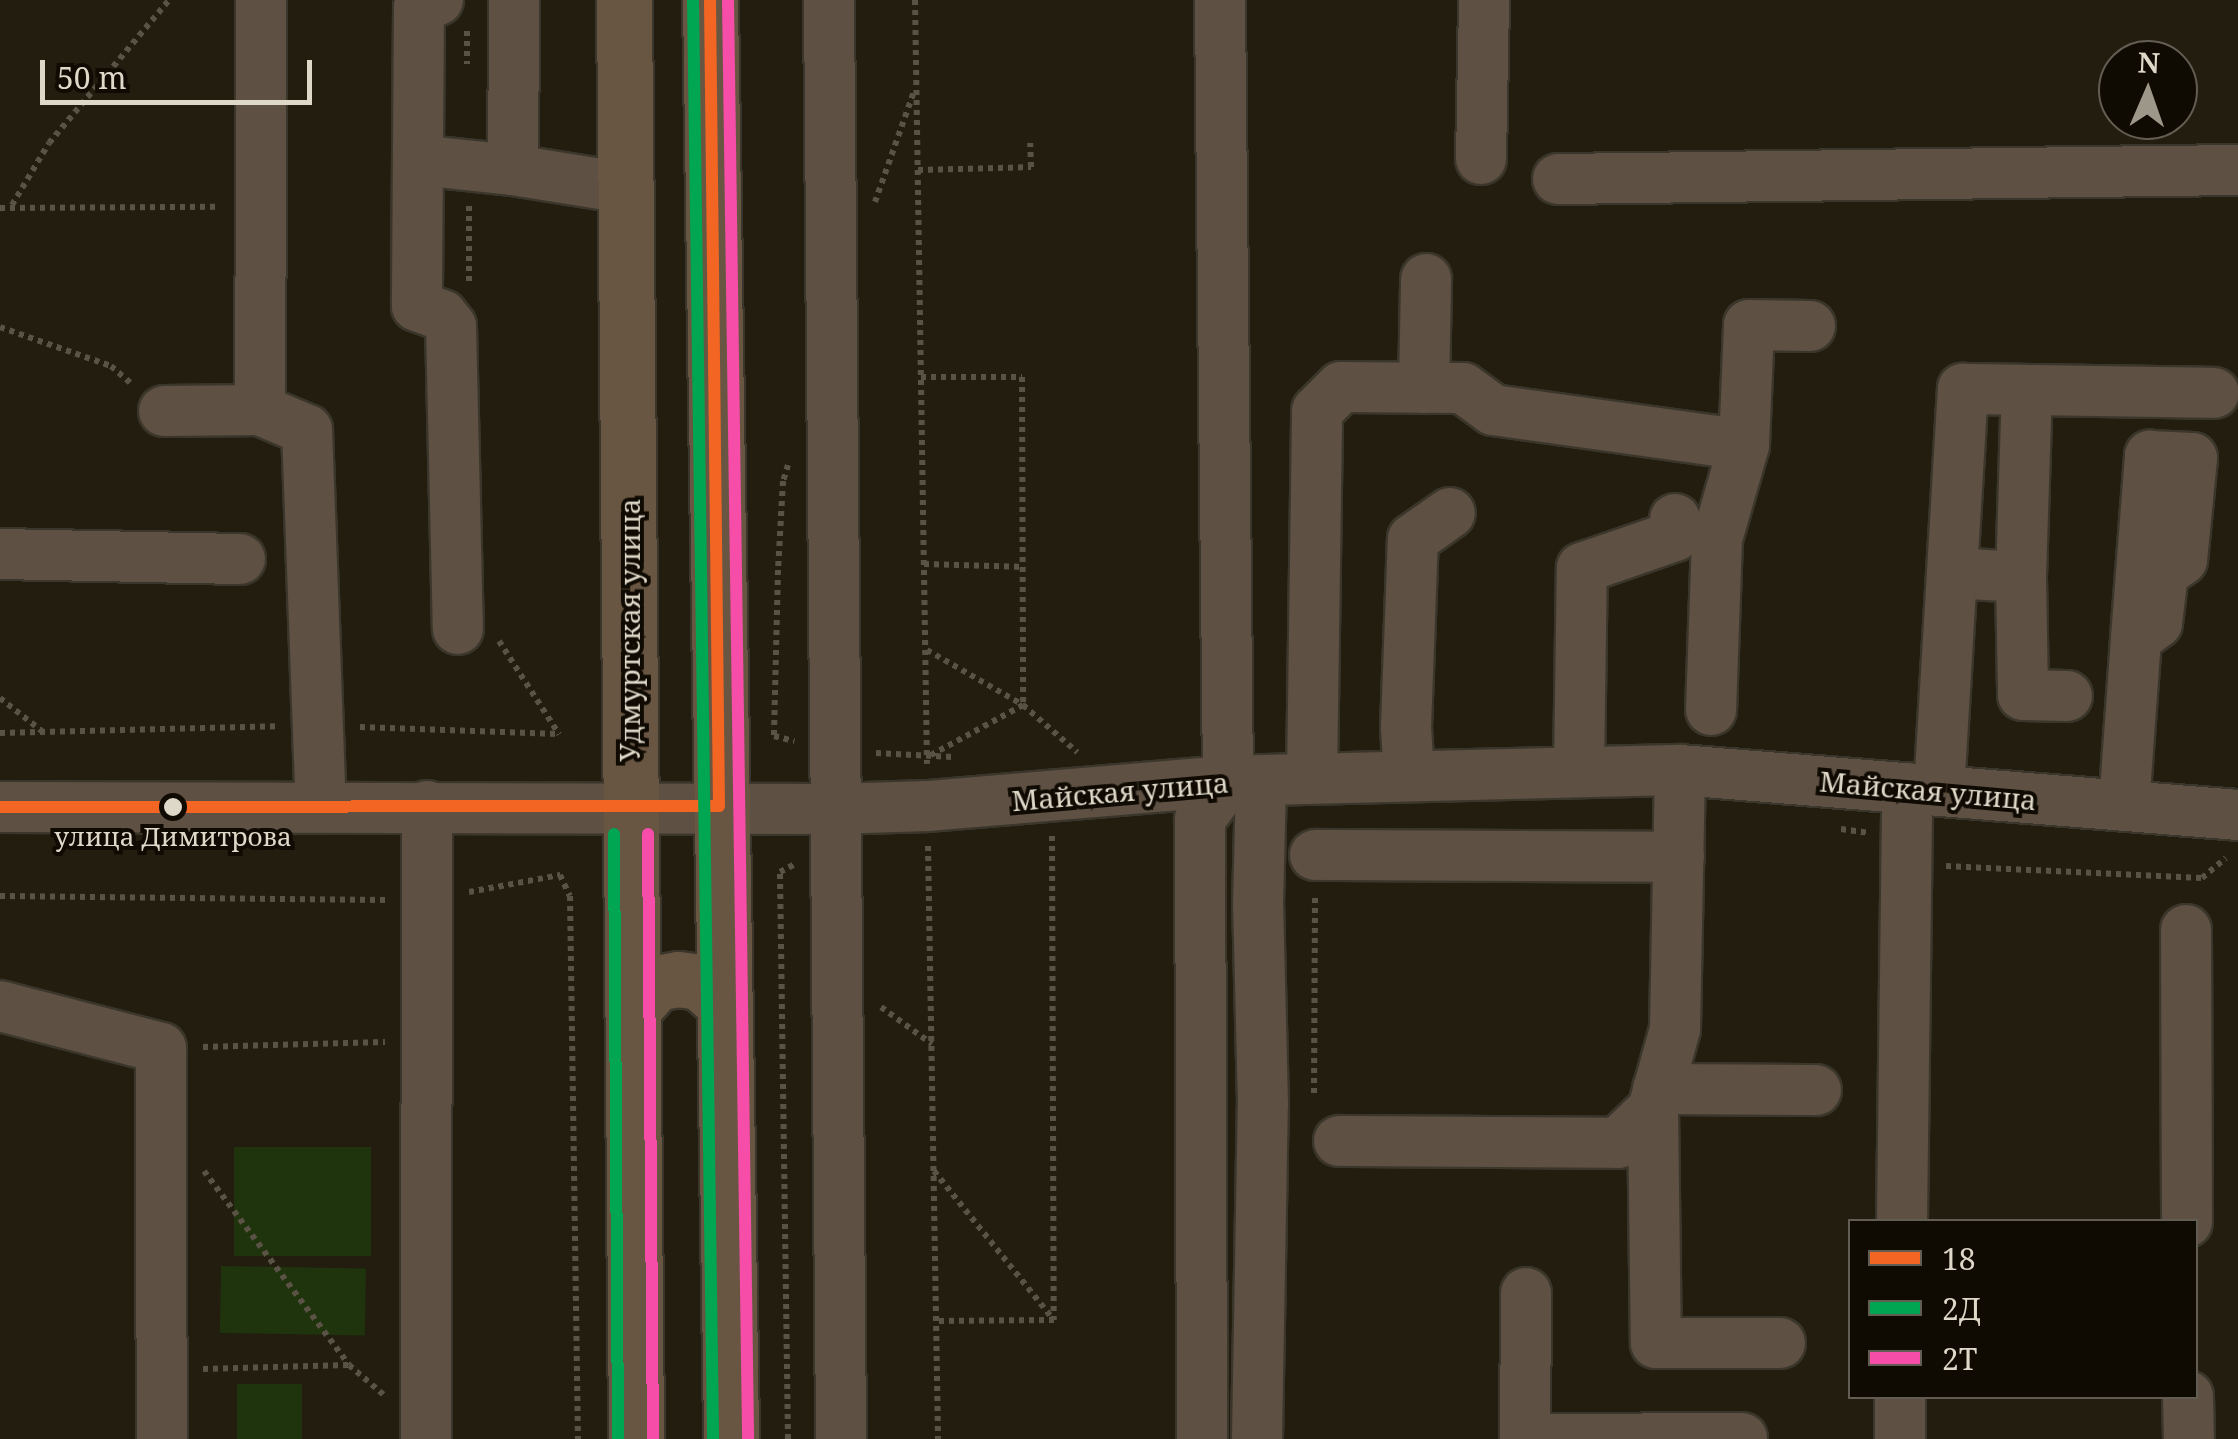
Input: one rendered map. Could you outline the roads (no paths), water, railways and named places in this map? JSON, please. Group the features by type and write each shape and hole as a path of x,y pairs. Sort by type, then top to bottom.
{"main road":[{"name":"Удмуртская улица","path":"624,0 636,1439"},
{"path":"710,0 731,1439"},
{"path":"633,1009 656,984 678,979 700,982 722,1003"}],"street":[{"path":"260,0 260,410"},
{"path":"438,0 419,7 417,306 442,314 450,326 458,629"},
{"path":"513,170 514,0"},
{"path":"829,0 840,1419"},
{"path":"1220,0 1244,781 1258,1439"},
{"path":"1482,159 1484,0"},
{"path":"418,160 626,188"},
{"path":"1558,179 2238,170"},
{"path":"1424,388 1426,280"},
{"path":"1711,710 1717,539 1744,444 1749,325 1810,326"},
{"path":"1312,778 1317,412 1341,387 1463,388 1493,410 1744,444"},
{"path":"1902,1219 1908,839 1923,789 1949,644 1963,389 2214,394"},
{"path":"2027,390 2022,695 2067,696"},
{"path":"164,411 260,410 306,430 321,805"},
{"path":"1408,776 1413,539 1450,513"},
{"path":"1579,772 1582,568 1675,536 1675,519"},
{"path":"0,554 240,559"},
{"path":"1953,573 2021,577"},
{"path":"2124,806 2136,638"},
{"path":"1949,644 2022,642"},
{"path":"1680,770 1675,1029 1656,1099 1656,1343 1780,1343"},
{"name":"Майская улица","path":"0,807 833,809 928,782 1244,781 1680,770 2238,815"},
{"path":"1202,1439 1200,819 1244,781"},
{"path":"426,1416 427,806"},
{"path":"1315,855 1679,857"},
{"path":"2186,930 2187,1219"},
{"path":"0,1006 162,1048 162,1439"},
{"path":"1339,1141 1618,1143 1656,1099 1816,1090"},
{"path":"1525,1439 1526,1293"},
{"path":"1900,1399 1900,1439"},
{"path":"2188,1399 2189,1439"},
{"path":"1549,1439 1742,1438"}],"place":[{"name":"улица Димитрова","path":"173,807"}]}
